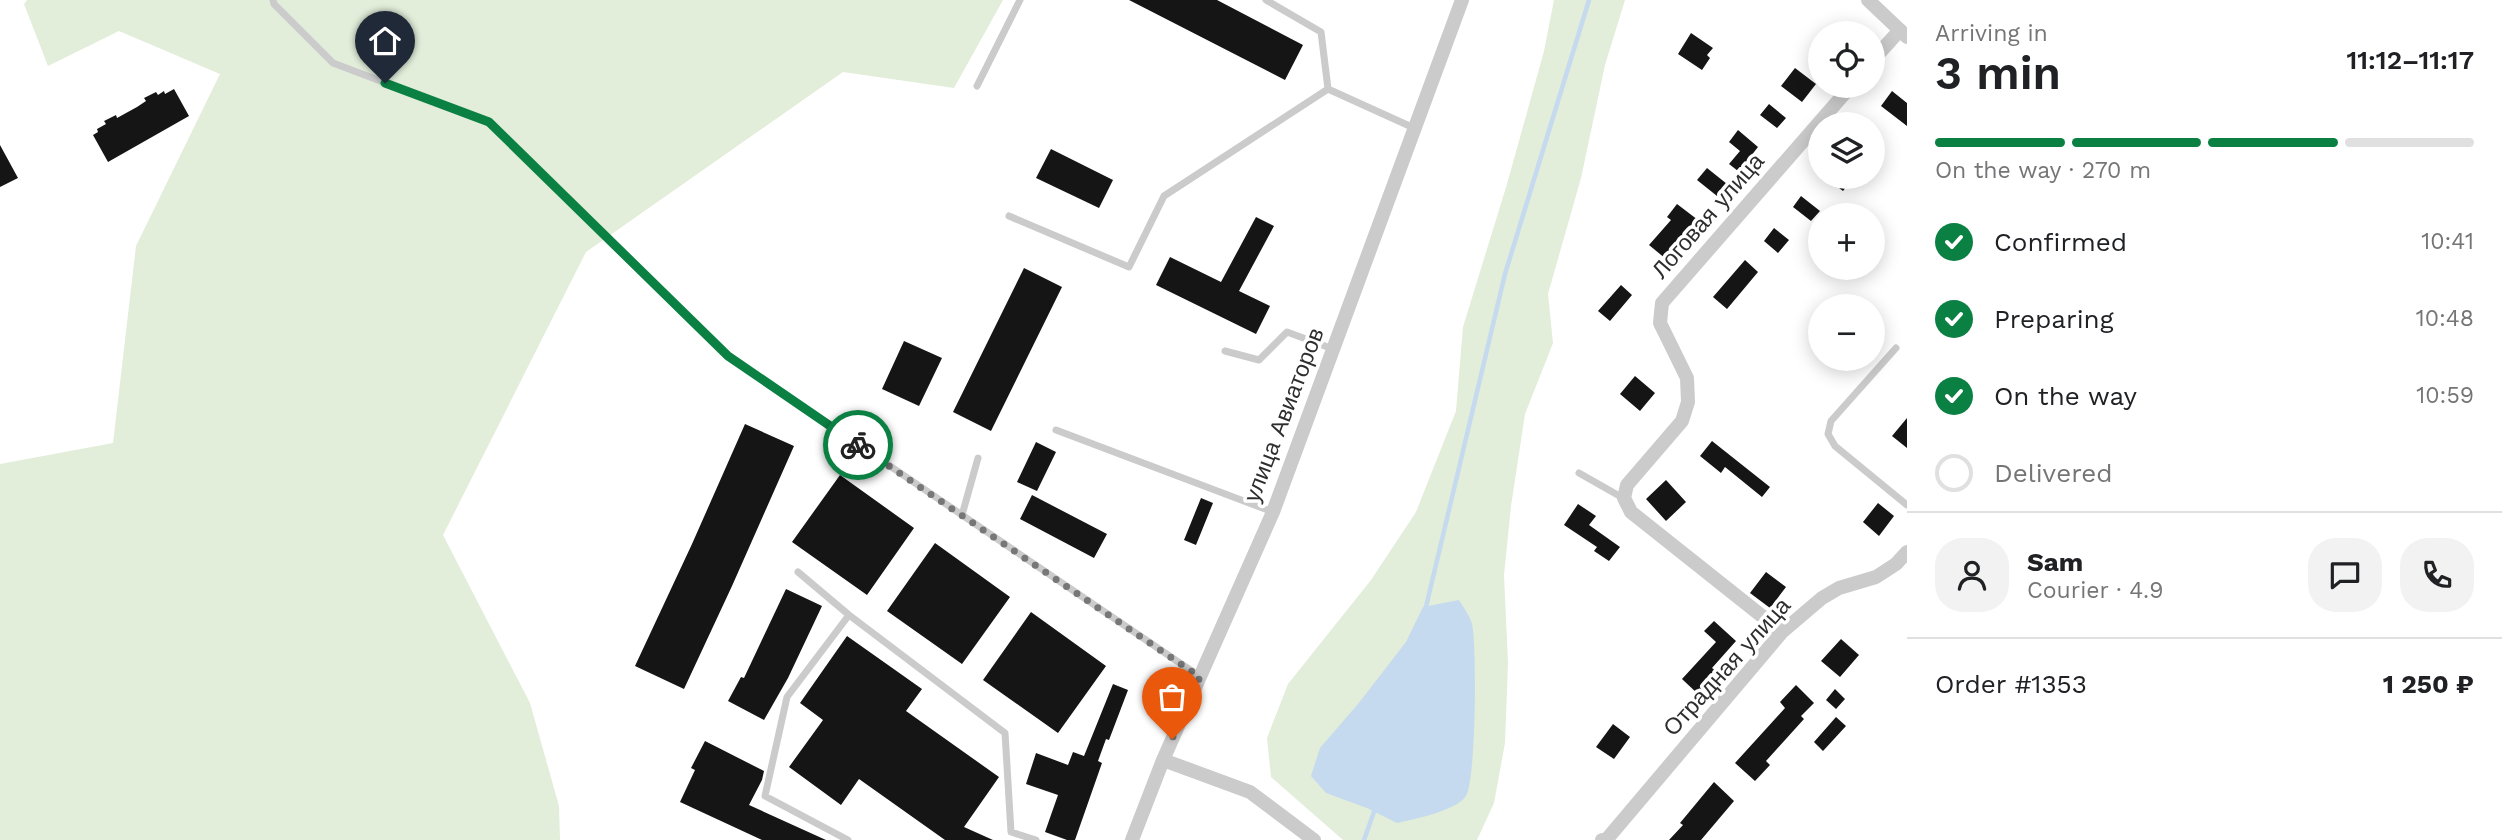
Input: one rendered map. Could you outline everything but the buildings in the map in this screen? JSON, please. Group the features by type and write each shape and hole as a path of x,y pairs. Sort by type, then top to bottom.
{"street":[{"name":"улица Авиаторов","path":"1132,840 1163,760 1272,512 1462,0"},
{"path":"1868,0 1903,33 1885,49"},
{"name":"Логовая улица","path":"1624,498 1627,485 1682,421 1688,402 1687,378 1660,323 1662,303 1841,98"},
{"path":"1624,498 1631,512 1782,632"},
{"name":"Отрадная улица","path":"1606,840 1782,632 1822,598 1839,588 1876,577 1896,565 1907,552"},
{"path":"1163,760 1250,792 1314,840"}],"lane":[{"path":"274,0 274,4 333,63 489,122 728,356 1200,677"},
{"path":"977,86 1020,0"},
{"path":"1266,0 1321,32 1328,89"},
{"path":"1328,89 1414,128"},
{"path":"1009,216 1129,267 1164,197 1328,89"},
{"path":"1226,351 1259,359 1287,332 1334,350"},
{"path":"1896,348 1831,421 1828,434 1835,446 1907,505"},
{"path":"1056,430 1272,512"},
{"path":"962,515 978,458"},
{"path":"1579,473 1624,498"},
{"path":"799,572 849,615 1005,733 1011,832 1036,840"},
{"path":"848,840 765,796 787,697 849,615"}],"green space":[{"path":"27,0 1003,0 954,88 843,72 586,252 443,535 530,703 559,806 560,840 0,840 0,464 113,443 136,246 220,74 119,31 48,66 24,4"},
{"path":"1554,0 1625,0 1605,65 1581,178 1548,294 1553,343 1525,414 1504,575 1508,663 1505,743 1494,803 1477,840 1343,840 1271,777 1267,738 1288,684 1371,580 1416,512 1456,411 1463,327 1507,184 1544,51"}],"water":[{"path":"1459,600 1472,624 1475,658 1474,740 1466,796 1444,810 1397,823 1367,808 1326,793 1311,776 1320,748 1406,642 1423,607"}],"waterway":[{"path":"1425,611 1505,274 1589,0"},
{"path":"1364,840 1375,809"}],"way so far":[{"path":"858,445 1200,677 1172,739"}],"route":[{"path":"385,83 489,122 728,356 858,445"}]}
